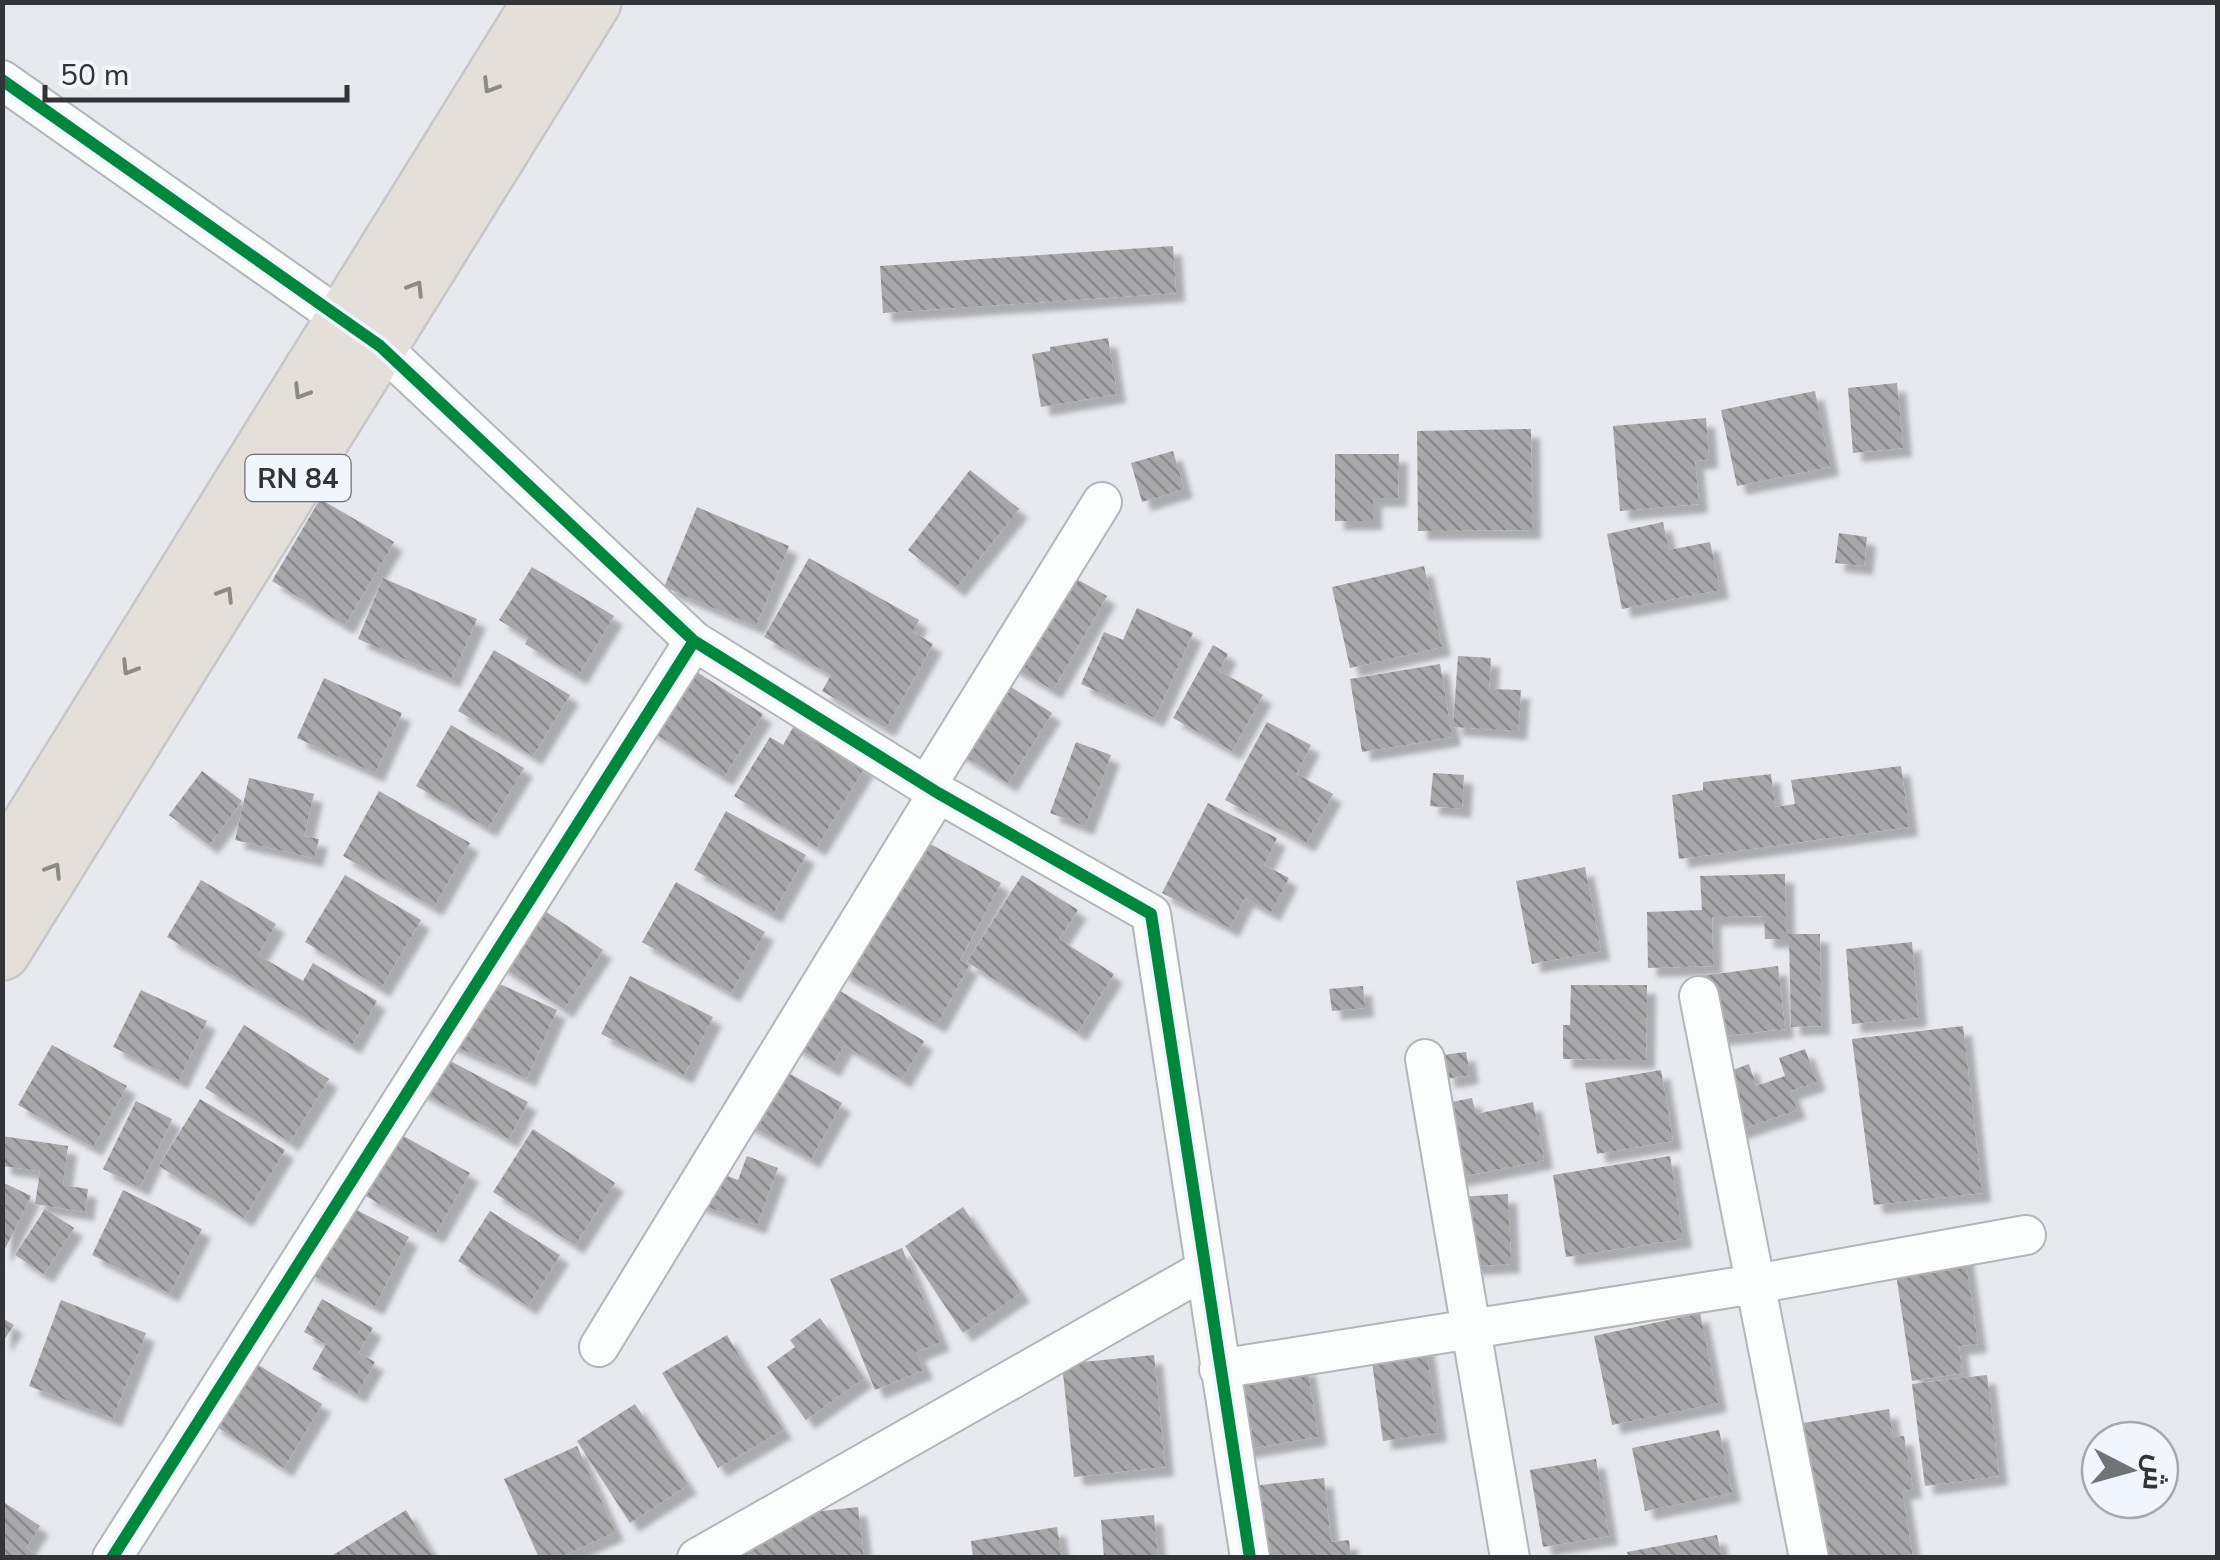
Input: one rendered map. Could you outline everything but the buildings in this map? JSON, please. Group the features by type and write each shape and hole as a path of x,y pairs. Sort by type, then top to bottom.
{"main road":[{"name":"RN 84","path":"2,952 363,334 542,2"},
{"name":"RN 84","path":"2,870 363,334 593,2"}],"street":[{"path":"2,80 363,334 694,641 932,789 1151,914 1250,1558"},
{"path":"599,1347 1102,502"},
{"path":"112,1558 694,641"},
{"path":"1699,996 1809,1558"},
{"path":"1425,1059 1510,1558"},
{"path":"1219,1369 1755,1284 2026,1236"},
{"path":"697,1558 1204,1270"}],"cycle path":[{"path":"2,80 380,346 694,641 938,793 1151,914 1250,1558"},
{"path":"112,1558 694,641"}]}
